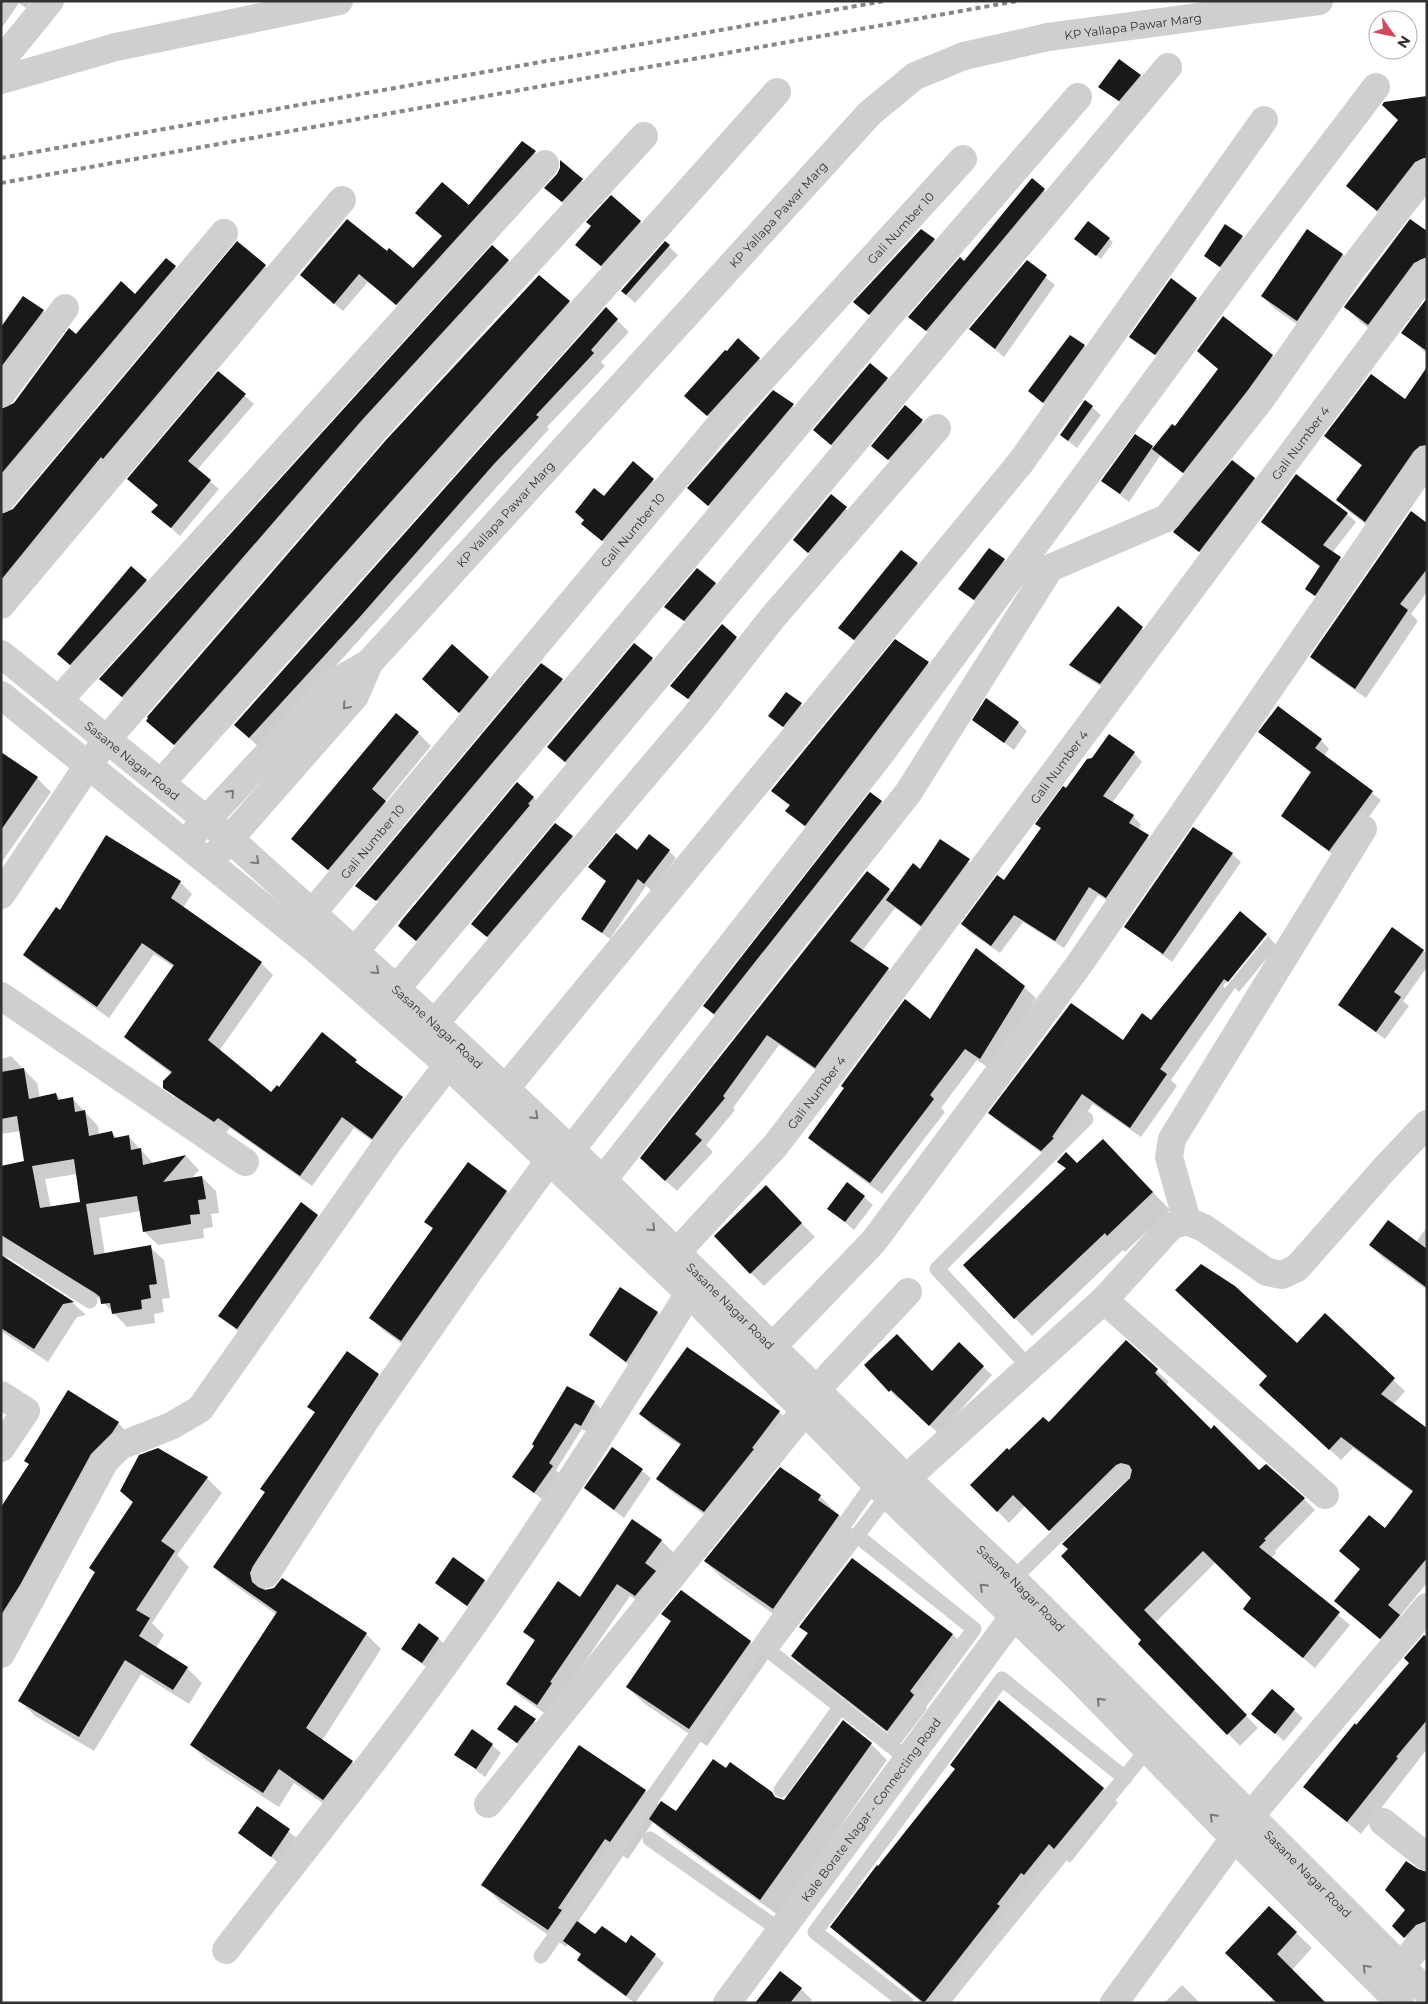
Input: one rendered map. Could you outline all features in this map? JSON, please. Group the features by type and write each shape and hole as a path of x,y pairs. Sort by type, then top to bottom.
{"street":[{"path":"1,61 50,1"},
{"path":"1,80 116,47 339,1"},
{"name":"KP Yallapa Pawar Marg","path":"186,842 334,683 369,663 870,113 915,76 964,56 1048,37 1318,1"},
{"path":"396,989 1168,67"},
{"path":"266,1574 365,1421 561,1151 879,756 1246,258 1376,87"},
{"path":"162,782 777,92"},
{"path":"355,951 885,320 1078,97"},
{"path":"505,1089 1021,462 1264,120"},
{"path":"1,895 108,738 374,430 644,136"},
{"name":"Gali Number 10","path":"313,912 719,426 963,159"},
{"path":"60,700 545,164"},
{"path":"603,1180 908,793 1050,568 1167,518 1261,399 1351,270 1427,172"},
{"path":"1,605 342,200"},
{"path":"1,499 224,233"},
{"name":"Gali Number 4","path":"677,1252 775,1146 818,1090 1427,272"},
{"path":"1,394 65,308"},
{"path":"435,1023 696,715 773,616 937,428"},
{"path":"773,1346 874,1241 1072,974 1427,460"},
{"name":"Sasane Nagar Road","path":"1,654 207,819 313,912 505,1089 689,1293 810,1400 1014,1616 1400,2003"},
{"name":"KP Yallapa Pawar Marg","path":"210,862 355,696 369,663"},
{"name":"Sasane Nagar Road","path":"1,695 186,842 314,948 448,1065 561,1151 603,1180 773,1346 810,1400"},
{"path":"1187,1221 1174,1181 1169,1157 1172,1139 1363,829"},
{"path":"1,996 245,1162"},
{"path":"1,1654 106,1461 120,1446 171,1426 200,1409 392,1137 448,1065"},
{"path":"889,1485 1029,1367 1104,1300 1171,1226 1187,1221 1204,1228 1267,1272 1282,1275 1298,1268 1387,1166 1427,1124"},
{"path":"488,1804 810,1400 908,1292"},
{"path":"226,1950 398,1728 480,1614 606,1426 689,1293"},
{"path":"1104,1300 1325,1495"},
{"path":"1,1395 26,1411 1,1448"},
{"name":"Sasane Nagar Road","path":"889,1485 1013,1579 1427,1992"},
{"path":"1114,2003 1250,1815 1427,1607"},
{"name":"Kale Borate Nagar - Connecting Road","path":"727,2003 781,1931 899,1752 1014,1616"},
{"path":"1383,1822 1427,1857"},
{"path":"1400,1967 1427,1936"}],"lane":[{"path":"1029,1367 936,1269 1086,1119"},
{"path":"1,1244 90,1301"},
{"path":"1013,1579 1123,1472"},
{"path":"856,1535 974,1628 899,1752 769,1651 856,1535 889,1485"},
{"path":"541,1956 889,1485"},
{"path":"906,2003 815,1932 1002,1679 1125,1778"},
{"path":"781,1790 841,1706"},
{"path":"941,2003 1148,1750"},
{"path":"650,1839 781,1931"}],"building":[{"path":"1119,59 1141,75 1119,101 1098,87"},
{"path":"1427,96 1427,157 1415,162 1377,211 1346,186 1398,120 1382,105 1384,102"},
{"path":"522,141 536,151 396,305 359,274 334,304 300,275 347,219 387,251 389,248 413,268 442,236 415,213 442,182 469,205"},
{"path":"560,160 583,179 562,202 544,188 557,174 560,168"},
{"path":"1032,178 1045,189 926,331 908,317 960,257 964,261"},
{"path":"611,195 641,221 601,266 575,245 591,226 586,222"},
{"path":"1410,219 1427,231 1427,257 1414,263 1368,325 1344,307"},
{"path":"1088,221 1110,238 1096,256 1074,239"},
{"path":"1225,224 1243,236 1220,267 1204,256"},
{"path":"921,229 935,239 869,315 853,302"},
{"path":"1307,229 1343,254 1297,321 1261,296"},
{"path":"237,241 266,265 103,459 101,457 1,580 1,514 13,509"},
{"path":"665,241 670,245 626,295 621,291"},
{"path":"492,245 509,260 362,420 122,697 99,679"},
{"path":"166,258 176,266 1,474 1,409 14,403 69,328 76,334 121,281 135,294"},
{"path":"1027,260 1047,275 995,349 969,329"},
{"path":"539,275 570,301 174,745 146,721 147,717 386,440"},
{"path":"1171,278 1197,298 1155,355 1129,337"},
{"path":"23,296 44,310 1,367 1,327"},
{"path":"1427,298 1427,351 1401,333"},
{"path":"606,307 618,319 591,350 594,353 536,415 539,417 494,464 358,619 249,738 234,725"},
{"path":"1223,316 1273,355 1183,473 1152,449 1172,424 1175,426 1218,369 1197,351"},
{"path":"1070,335 1085,345 1043,403 1028,391"},
{"path":"738,338 760,358 707,416 684,396"},
{"path":"870,363 888,378 831,445 813,430"},
{"path":"1427,367 1427,445 1420,446 1414,451 1365,522 1336,500 1362,465 1324,436 1371,374 1405,399"},
{"path":"218,371 246,394 188,461 211,480 171,528 151,512 158,505 127,479"},
{"path":"773,390 794,404 708,506 687,488"},
{"path":"1085,400 1093,406 1068,441 1060,435"},
{"path":"905,405 923,420 888,460 871,446"},
{"path":"1135,434 1153,446 1120,494 1101,481"},
{"path":"1232,460 1255,478 1199,552 1173,532"},
{"path":"633,461 654,479 602,541 581,524 584,520 575,512 594,488 604,496"},
{"path":"1296,474 1348,513 1323,545 1341,557 1315,596 1305,589 1320,566 1261,522"},
{"path":"831,494 847,507 808,553 793,540"},
{"path":"1411,511 1427,523 1427,569 1400,604 1408,610 1355,689 1310,657"},
{"path":"989,548 1005,559 974,600 958,589"},
{"path":"901,550 918,563 854,640 838,628"},
{"path":"131,566 147,580 70,665 57,654"},
{"path":"697,568 716,583 684,621 664,607"},
{"path":"1118,606 1143,627 1100,684 1069,665"},
{"path":"722,624 737,637 688,699 670,686"},
{"path":"895,639 929,662 805,826 785,811 790,805 771,791"},
{"path":"634,643 653,658 565,762 547,747"},
{"path":"452,644 489,677 459,713 422,679"},
{"path":"541,663 563,679 376,901 355,886"},
{"path":"786,692 802,703 783,727 768,716"},
{"path":"986,698 1019,722 1004,743 972,720"},
{"path":"1278,706 1322,739 1315,748 1373,791 1329,851 1281,816 1311,772 1258,732"},
{"path":"396,713 419,732 372,789 386,801 328,870 291,839"},
{"path":"1109,734 1135,752 1103,796 1134,815 1129,823 1149,835 1106,898 1089,887 1055,941 1014,915 991,946 961,924 997,875 1004,880 1041,828 1035,824 1063,786 1066,788 1087,759 1092,758"},
{"path":"1,752 38,777 1,830"},
{"path":"517,782 534,797 528,804 530,805 416,941 398,926"},
{"path":"870,792 882,801 714,1014 703,1006"},
{"path":"555,823 573,836 487,937 471,924"},
{"path":"1193,827 1233,853 1163,954 1124,927"},
{"path":"616,833 637,850 649,834 670,850 644,884 638,879 602,933 581,919 606,881 588,867"},
{"path":"106,835 181,881 171,898 262,962 208,1040 271,1092 277,1085 279,1087 322,1032 357,1060 355,1062 403,1097 372,1139 342,1117 300,1176 218,1118 214,1122 163,1088 163,1081 172,1072 124,1037 174,965 142,943 97,1007 23,955 56,907 60,910"},
{"path":"940,839 970,859 921,926 886,900 913,863 920,869"},
{"path":"867,871 890,889 850,941 889,968 815,1068 767,1035 723,1096 725,1098 695,1134 702,1140 665,1181 640,1158"},
{"path":"1240,911 1267,934 1228,982 1224,979 1160,1069 1167,1074 1130,1128 1082,1094 1052,1137 1054,1138 1041,1151 988,1113 1071,1003 1123,1040 1142,1013 1151,1020"},
{"path":"1392,927 1424,950 1394,992 1401,997 1376,1032 1338,1005"},
{"path":"976,948 1025,986 980,1059 965,1049 930,1095 934,1099 870,1183 808,1138 844,1088 841,1086 905,999 930,1019"},
{"path":"24,1068 29,1099 56,1093 58,1100 73,1097 75,1112 85,1110 89,1136 112,1131 114,1138 129,1135 131,1150 141,1148 143,1165 186,1155 163,1182 202,1176 206,1199 198,1200 200,1214 190,1215 191,1224 143,1232 137,1196 86,1204 94,1255 151,1245 157,1284 149,1285 151,1298 141,1300 142,1309 112,1314 110,1303 101,1304 100,1297 95,1293 1,1235 1,1166 24,1161 17,1116 1,1119 1,1072","holes":["74,1159 80,1202 40,1208 32,1166"]},
{"path":"1103,1139 1153,1192 1107,1236 1105,1233 1014,1319 963,1265 1066,1168 1057,1162 1066,1152 1077,1163"},
{"path":"468,1162 507,1191 401,1341 369,1318 433,1228 424,1222"},
{"path":"847,1182 865,1196 845,1222 827,1209"},
{"path":"766,1185 802,1223 750,1274 714,1236"},
{"path":"301,1202 318,1215 237,1329 218,1316"},
{"path":"1388,1220 1427,1249 1427,1288 1369,1245"},
{"path":"1,1255 74,1302 63,1304 34,1349 1,1328"},
{"path":"1201,1264 1235,1286 1297,1343 1325,1313 1395,1378 1381,1394 1427,1428 1427,1558 1388,1605 1400,1615 1380,1639 1334,1601 1360,1569 1339,1551 1369,1515 1385,1528 1413,1491 1341,1437 1329,1450 1259,1385 1267,1376 1175,1290"},
{"path":"620,1287 658,1312 626,1362 589,1335"},
{"path":"897,1334 932,1371 959,1342 984,1366 929,1426 891,1390 889,1392 864,1365"},
{"path":"1126,1340 1158,1369 1155,1373 1211,1429 1214,1425 1259,1470 1266,1464 1305,1498 1264,1539 1266,1540 1259,1547 1340,1612 1303,1658 1243,1609 1251,1598 1203,1551 1144,1610 1247,1715 1227,1735 1138,1644 1141,1640 1061,1556 1068,1549 1062,1544 1130,1478 1132,1470 1129,1465 1121,1463 1116,1465 1049,1531 1013,1495 997,1512 970,1485 1007,1448 1009,1450 1043,1417 1049,1422"},
{"path":"687,1347 780,1411 752,1448 754,1449 704,1512 656,1479 681,1444 639,1414"},
{"path":"347,1351 379,1374 250,1573 252,1582 265,1590 274,1588 282,1578 367,1633 306,1728 353,1761 323,1800 279,1769 263,1793 190,1745 277,1612 213,1567 265,1492 260,1489 315,1412 307,1407"},
{"path":"567,1386 595,1401 581,1426 575,1423 549,1463 553,1466 534,1493 512,1477 534,1446 532,1444"},
{"path":"68,1390 119,1422 112,1433 91,1454 20,1585 1,1615 1,1507 29,1464 24,1461"},
{"path":"612,1447 643,1469 614,1510 584,1488"},
{"path":"158,1448 208,1477 161,1541 175,1551 136,1610 150,1618 139,1636 188,1667 173,1690 125,1660 79,1737 18,1701 95,1572 89,1568 133,1502 120,1491 139,1455"},
{"path":"780,1467 821,1495 818,1500 839,1515 773,1609 704,1561"},
{"path":"632,1519 662,1540 645,1563 656,1571 635,1596 617,1584 550,1682 552,1683 537,1705 506,1684 535,1640 523,1632 558,1581 580,1597"},
{"path":"453,1557 485,1580 467,1606 435,1583"},
{"path":"852,1558 953,1634 910,1691 914,1695 887,1731 791,1656 808,1633 799,1627"},
{"path":"681,1590 751,1641 689,1729 626,1687 671,1621 661,1614"},
{"path":"419,1623 439,1638 422,1663 401,1649"},
{"path":"1424,1635 1427,1637 1427,1720 1396,1757 1398,1758 1347,1822 1303,1787 1355,1723 1356,1725 1409,1663 1404,1658"},
{"path":"1272,1689 1295,1709 1275,1734 1251,1714"},
{"path":"999,1700 1104,1788 1054,1849 1049,1844 1024,1875 1021,1873 997,1904 1000,1906 924,2003 830,1927 877,1865 955,1769 950,1765"},
{"path":"515,1705 536,1719 517,1743 497,1729"},
{"path":"843,1720 872,1743 760,1900 649,1819 661,1801 676,1811 713,1759 726,1768 730,1762 772,1792 775,1797 784,1800"},
{"path":"472,1729 493,1744 476,1769 454,1755"},
{"path":"579,1745 646,1790 610,1842 605,1839 558,1908 562,1910 548,1930 481,1885"},
{"path":"257,1806 290,1829 271,1857 238,1833"},
{"path":"1406,1861 1418,1869 1427,1872 1427,1921 1416,1925 1404,1938 1392,1926 1405,1910 1385,1890"},
{"path":"1269,1906 1297,1932 1277,1954 1326,2003 1277,2003 1225,1953"},
{"path":"577,1921 595,1934 602,1926 626,1943 631,1935 656,1954 626,1996 577,1960 581,1954 563,1941"},
{"path":"780,1971 802,1988 790,2003 755,2003"}],"railway":[{"path":"1,158 884,1"},
{"path":"1,183 1017,1"}]}
